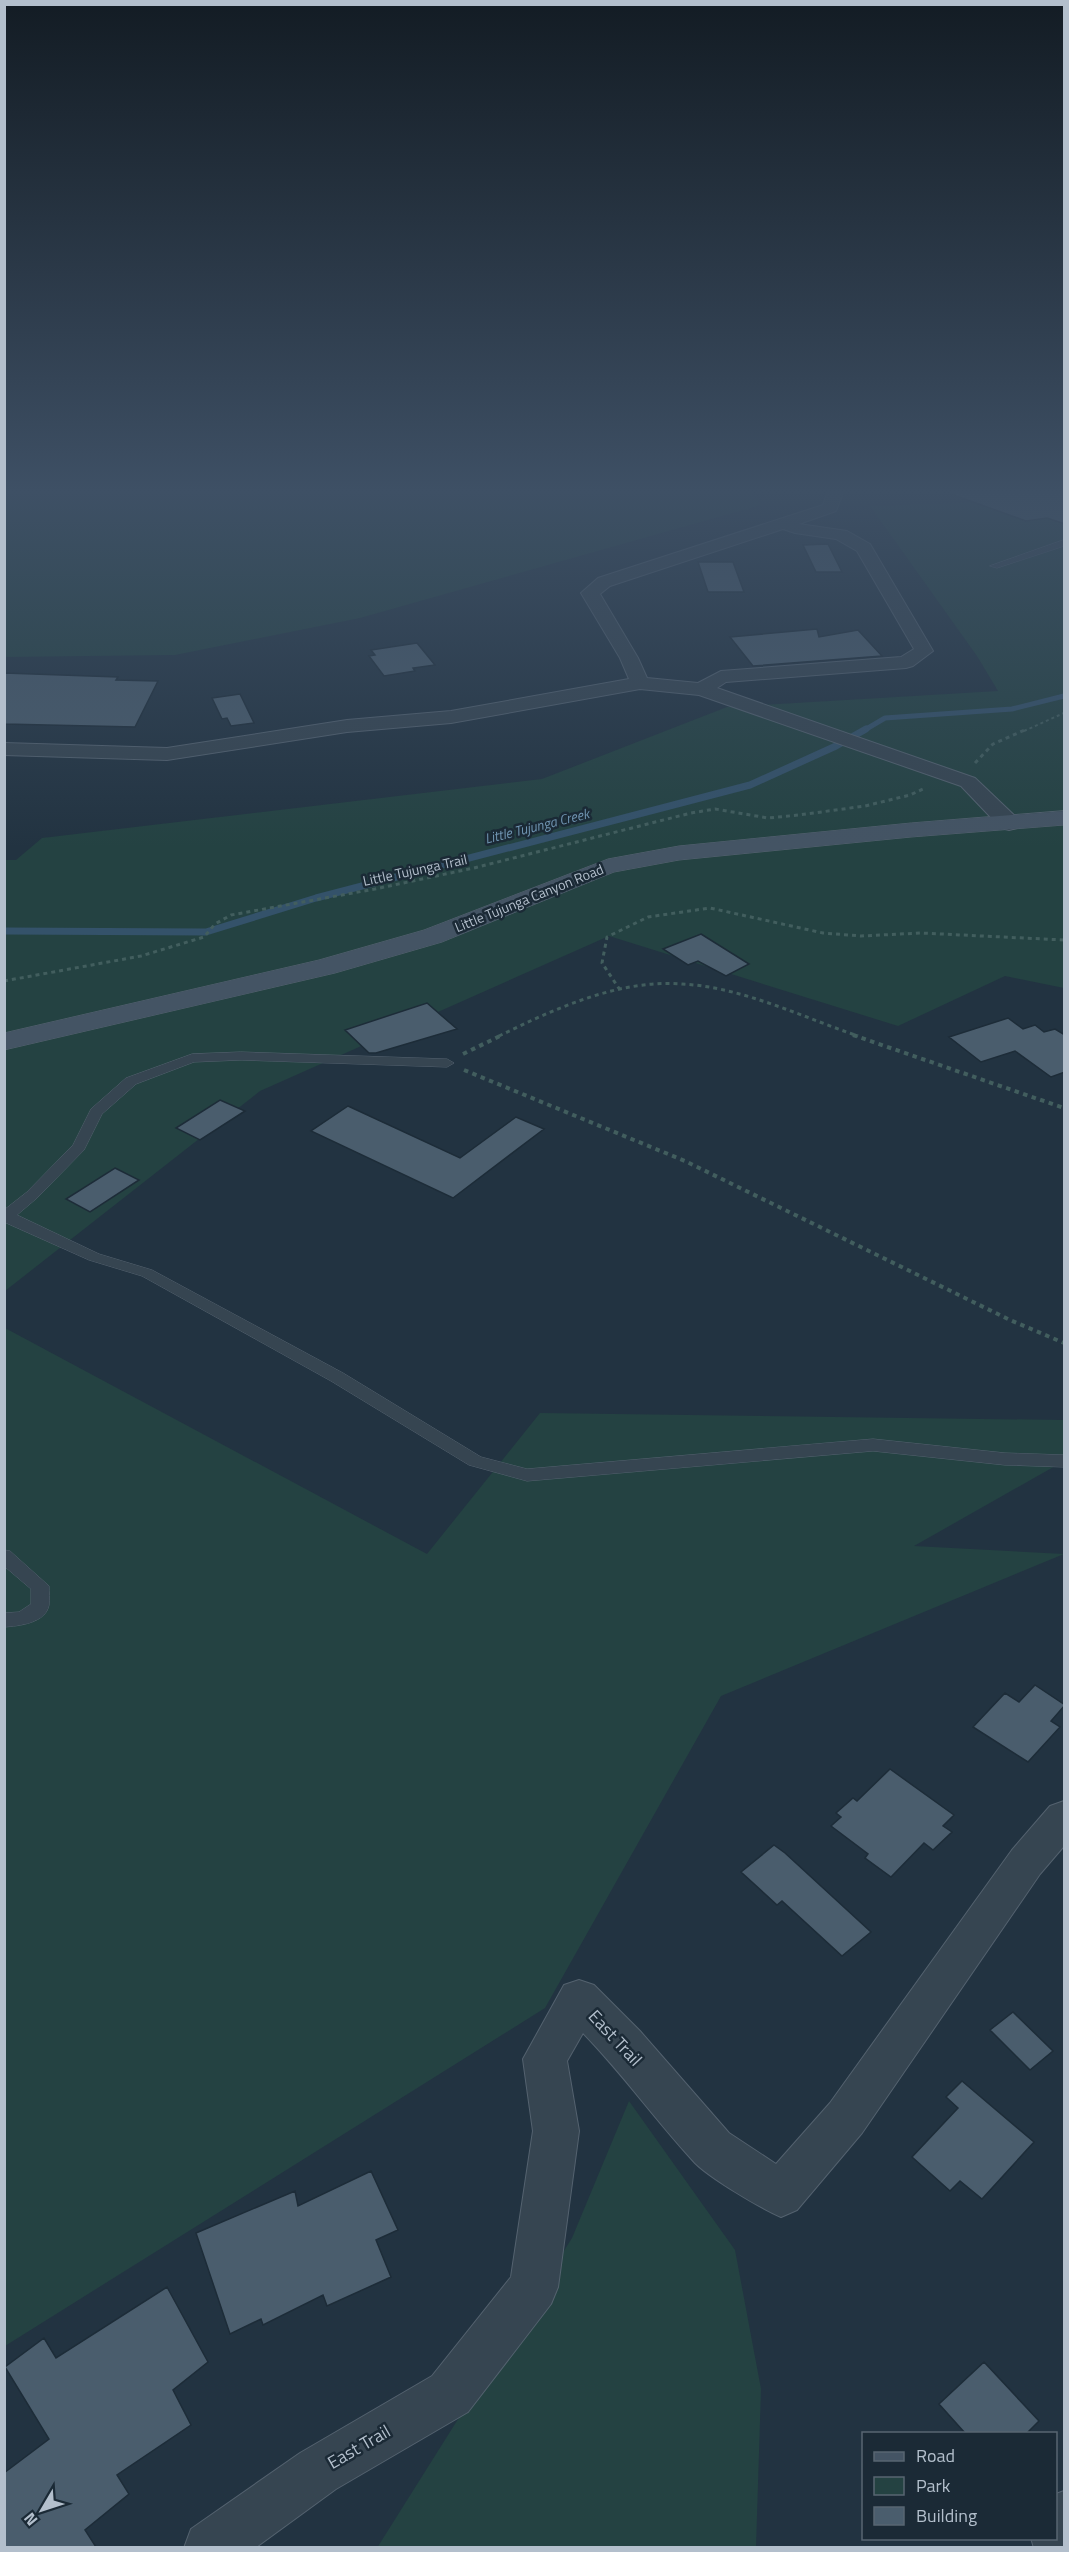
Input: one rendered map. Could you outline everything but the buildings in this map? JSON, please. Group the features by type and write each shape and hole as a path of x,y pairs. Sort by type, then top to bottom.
{"main road":[{"name":"Little Tujunga Canyon Road","path":"4,1042 326,967 488,916 545,890 608,866 679,853 911,830 1065,818"}],"street":[{"path":"600,609 629,658 640,682"},
{"path":"702,689 721,677 906,662 924,651 900,609"},
{"path":"4,749 167,754 347,726 451,717 640,682 702,689 968,782 1010,823"},
{"name":"East Trail","path":"210,2547 318,2471 450,2394 534,2287 556,2132 545,2059 579,1999 624,2045 713,2149 781,2194 846,2118 1026,1862 1065,1818"},
{"path":"1057,2533 1065,2517"}],"lane":[{"path":"447,1063 263,1056 192,1058 131,1081 96,1112 79,1147 32,1195 6,1217 94,1257 147,1273 337,1377 475,1461 527,1475 873,1445 1005,1459 1065,1461"},
{"path":"4,1556 40,1586 40,1607 23,1619 4,1620"}],"path":[{"name":"Little Tujunga Trail","path":"4,981 141,956 204,937 215,924 231,915 375,889 511,860 554,846 691,813 715,809 768,818 865,806 910,795 972,767 993,744 1065,713"},
{"path":"620,990 602,963 608,937 648,917 710,908 833,934 861,936 921,933 1065,940"},
{"path":"447,1063 549,1012 620,990 668,983 706,988 787,1012 1065,1108"},
{"path":"447,1063 685,1161 1010,1320 1065,1343"}],"green space":[{"path":"5,609 392,609 360,618 175,655 5,657"},
{"path":"944,609 1064,609 1064,988 1005,976 898,1026 609,936 260,1091 5,1291 5,860 16,860 42,838 542,779 727,707 998,691 977,656"},
{"path":"5,1328 427,1554 540,1413 1064,1420 1064,1461 914,1546 1064,1554 721,1696 545,2008 5,2346"},
{"path":"629,2101 735,2250 761,2389 756,2547 377,2548 572,2238"}],"waterway":[{"name":"Little Tujunga Creek","path":"863,731 885,718 1012,709 1064,696"},
{"name":"Little Tujunga Creek","path":"4,931 206,932 316,898 750,785 836,746 866,729"}]}
